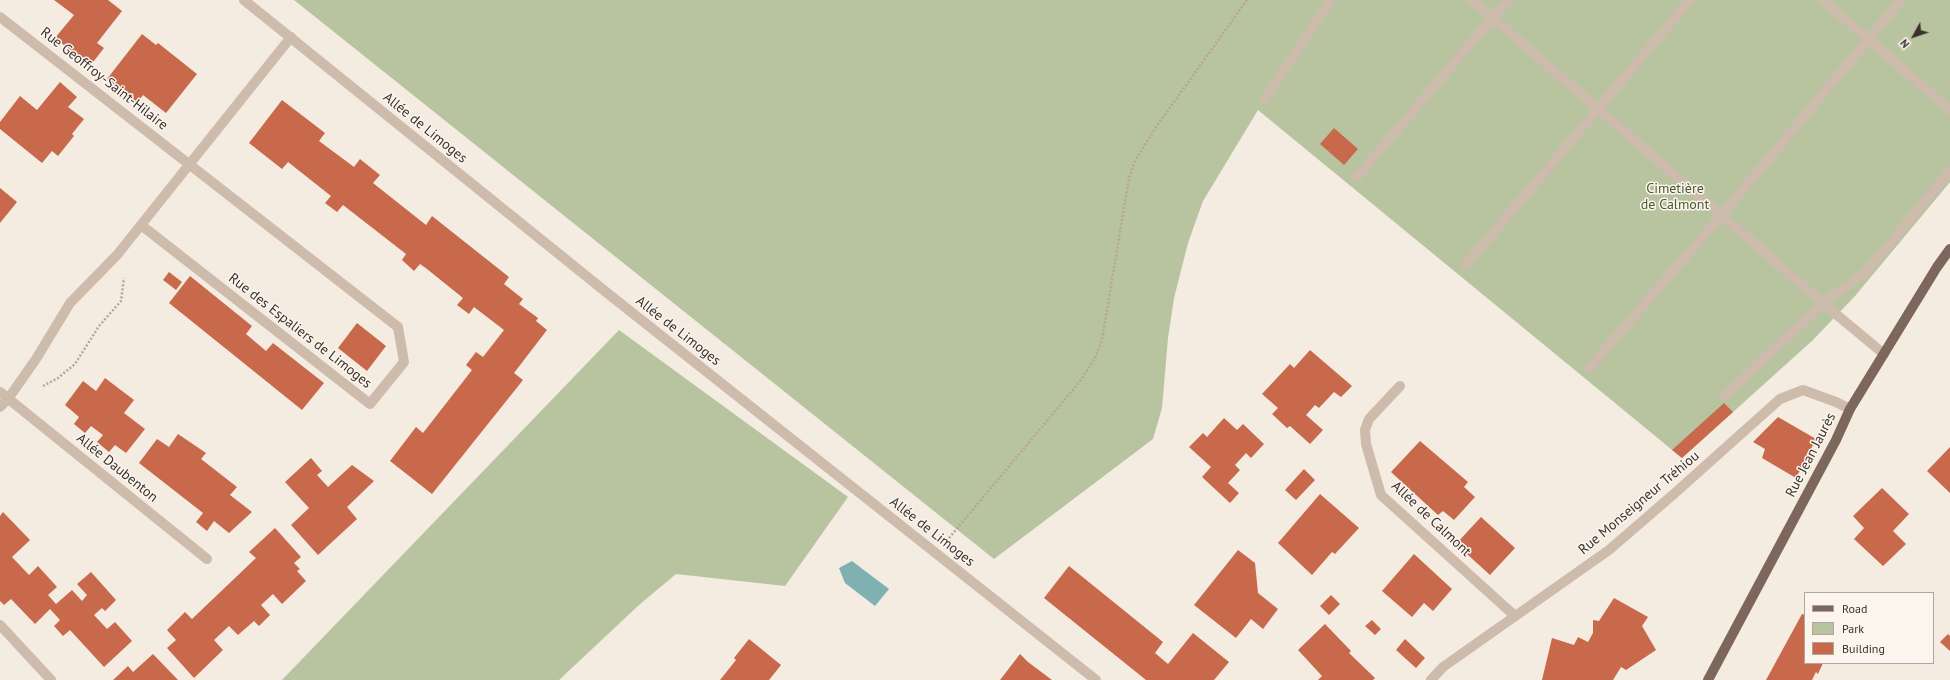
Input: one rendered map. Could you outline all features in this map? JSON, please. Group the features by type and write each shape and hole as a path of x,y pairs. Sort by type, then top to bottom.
{"main road":[{"name":"Rue Jean Jaurès","path":"1708,680 1836,440 1850,409 1937,267 1950,249"}],"street":[{"name":"Allée de Limoges","path":"244,0 606,292 1096,680"},
{"path":"1265,99 1331,0"},
{"path":"1472,0 1721,216 1884,354"},
{"path":"1357,177 1508,0"},
{"path":"1466,265 1597,108 1690,0"},
{"path":"1823,0 1950,110"},
{"path":"1589,368 1721,216 1901,0"},
{"name":"Rue Geoffroy-Saint-Hilaire","path":"0,17 190,163"},
{"path":"0,407 8,399 50,337 70,303 121,250 291,37"},
{"name":"Rue des Espaliers de Limoges","path":"141,225 370,404 404,362 398,327 190,163"},
{"path":"1726,396 1823,303 1866,272 1950,171"},
{"name":"Allée de Calmont","path":"1400,386 1369,419 1365,430 1366,444 1380,495 1515,616"},
{"name":"Rue Monseigneur Tréhiou","path":"1431,680 1443,667 1609,550 1780,399 1803,390 1836,402 1850,409"},
{"path":"0,392 8,399"},
{"name":"Allée Daubenton","path":"8,399 207,559"},
{"path":"0,625 51,680"}],"path":[{"path":"936,553 1081,380 1095,358 1102,340 1129,178 1135,161 1156,127 1247,0"},
{"path":"19,382 40,386 45,385 58,378 75,364 99,326 121,301 124,273 121,250"}],"green space":[{"name":"Cimetière de Calmont","path":"294,0 1950,0 1950,182 1855,296 1813,340 1682,458 1258,110 1203,201 1188,243 1174,298 1168,338 1162,408 1153,439 994,559"},
{"path":"619,330 848,497 785,586 676,574 639,605 559,680 282,680"}],"water":[{"path":"852,561 889,589 875,606 845,583 839,568"}],"building":[{"path":"54,0 108,0 122,11 97,43 104,48 90,66 55,38 74,15"},
{"path":"142,34 156,45 158,43 197,74 166,113 143,95 137,103 107,79"},
{"path":"60,82 77,97 68,107 84,119 72,134 74,136 58,156 52,151 42,163 0,129 0,122 20,96 37,110"},
{"path":"282,100 325,133 319,141 354,167 360,159 380,175 373,183 426,225 432,216 509,277 504,284 523,299 519,304 538,318 536,321 547,330 514,373 523,380 432,494 390,461 416,427 423,433 472,370 466,365 476,352 483,357 504,330 474,307 469,314 457,305 463,298 427,269 420,264 414,271 402,260 406,254 343,205 337,212 325,203 331,196 288,162 282,169 249,143"},
{"path":"1334,128 1358,149 1344,165 1320,144"},
{"path":"0,188 17,202 0,223"},
{"path":"169,272 182,282 176,290 163,280"},
{"path":"190,276 252,326 246,334 266,351 273,343 324,383 302,410 169,303"},
{"path":"357,323 386,346 367,371 338,348"},
{"path":"1310,350 1352,386 1341,397 1334,392 1319,408 1315,405 1306,415 1323,430 1310,444 1290,426 1287,428 1272,414 1278,408 1262,394 1290,364 1294,368"},
{"path":"105,378 134,400 124,413 145,429 126,453 115,445 109,452 97,442 103,435 91,426 85,433 74,424 79,417 65,405 83,381 96,391"},
{"path":"1724,403 1733,412 1682,458 1672,450"},
{"path":"1778,417 1816,439 1796,478 1762,458 1765,449 1753,442"},
{"path":"1224,418 1237,430 1243,424 1264,444 1251,458 1246,453 1235,465 1240,470 1228,483 1239,493 1230,503 1202,477 1211,467 1189,447 1203,433 1207,437"},
{"path":"178,434 206,453 201,459 237,487 230,495 252,512 229,533 214,521 207,531 196,522 203,513 139,463 157,439 169,447"},
{"path":"1420,441 1468,482 1464,487 1475,497 1454,520 1443,511 1438,515 1391,472"},
{"path":"1950,447 1950,493 1927,471"},
{"path":"311,458 322,471 317,475 328,487 352,465 374,481 347,507 357,519 318,555 291,525 309,508 285,482"},
{"path":"1304,469 1315,480 1296,500 1285,490"},
{"path":"1882,488 1909,514 1893,531 1906,544 1883,566 1854,539 1864,528 1853,516"},
{"path":"1320,494 1359,528 1335,554 1332,552 1312,575 1278,543"},
{"path":"3,512 30,540 12,557 29,575 38,566 57,587 48,595 56,604 72,590 82,601 87,595 77,584 91,572 116,600 105,611 102,608 94,615 107,629 115,622 132,641 104,667 70,630 63,636 54,626 60,620 50,609 35,624 11,599 4,605 0,601 0,516"},
{"path":"1481,517 1515,548 1490,575 1456,544"},
{"path":"275,528 301,557 294,563 300,569 297,571 306,581 282,604 273,594 261,605 270,615 259,626 254,621 238,635 229,626 214,640 223,650 194,678 167,648 176,640 167,630 185,612 192,619 256,558 249,552"},
{"path":"1238,550 1255,563 1258,593 1278,609 1263,629 1251,619 1236,638 1194,605"},
{"path":"1414,554 1452,589 1433,611 1424,603 1412,617 1382,591"},
{"path":"1069,566 1163,642 1155,653 1168,664 1193,633 1229,662 1214,680 1146,680 1044,598"},
{"path":"1331,595 1340,604 1329,615 1320,606"},
{"path":"1614,598 1648,617 1642,626 1656,650 1626,670 1621,667 1613,680 1542,680 1552,638 1574,645 1578,637 1588,642 1593,633 1593,620 1599,621"},
{"path":"1802,614 1804,615 1804,664 1823,664 1818,674 1816,672 1812,680 1766,680"},
{"path":"1372,620 1381,629 1375,635 1365,626"},
{"path":"1325,624 1351,651 1349,653 1375,678 1373,680 1318,680 1322,676 1298,650"},
{"path":"1948,634 1950,636 1950,651 1940,642"},
{"path":"749,639 781,665 769,680 720,680 736,660 734,658"},
{"path":"1405,639 1425,658 1416,668 1396,650"},
{"path":"153,654 178,680 113,680 128,666 133,672"},
{"path":"1020,654 1028,662 1052,680 1000,680"}]}
